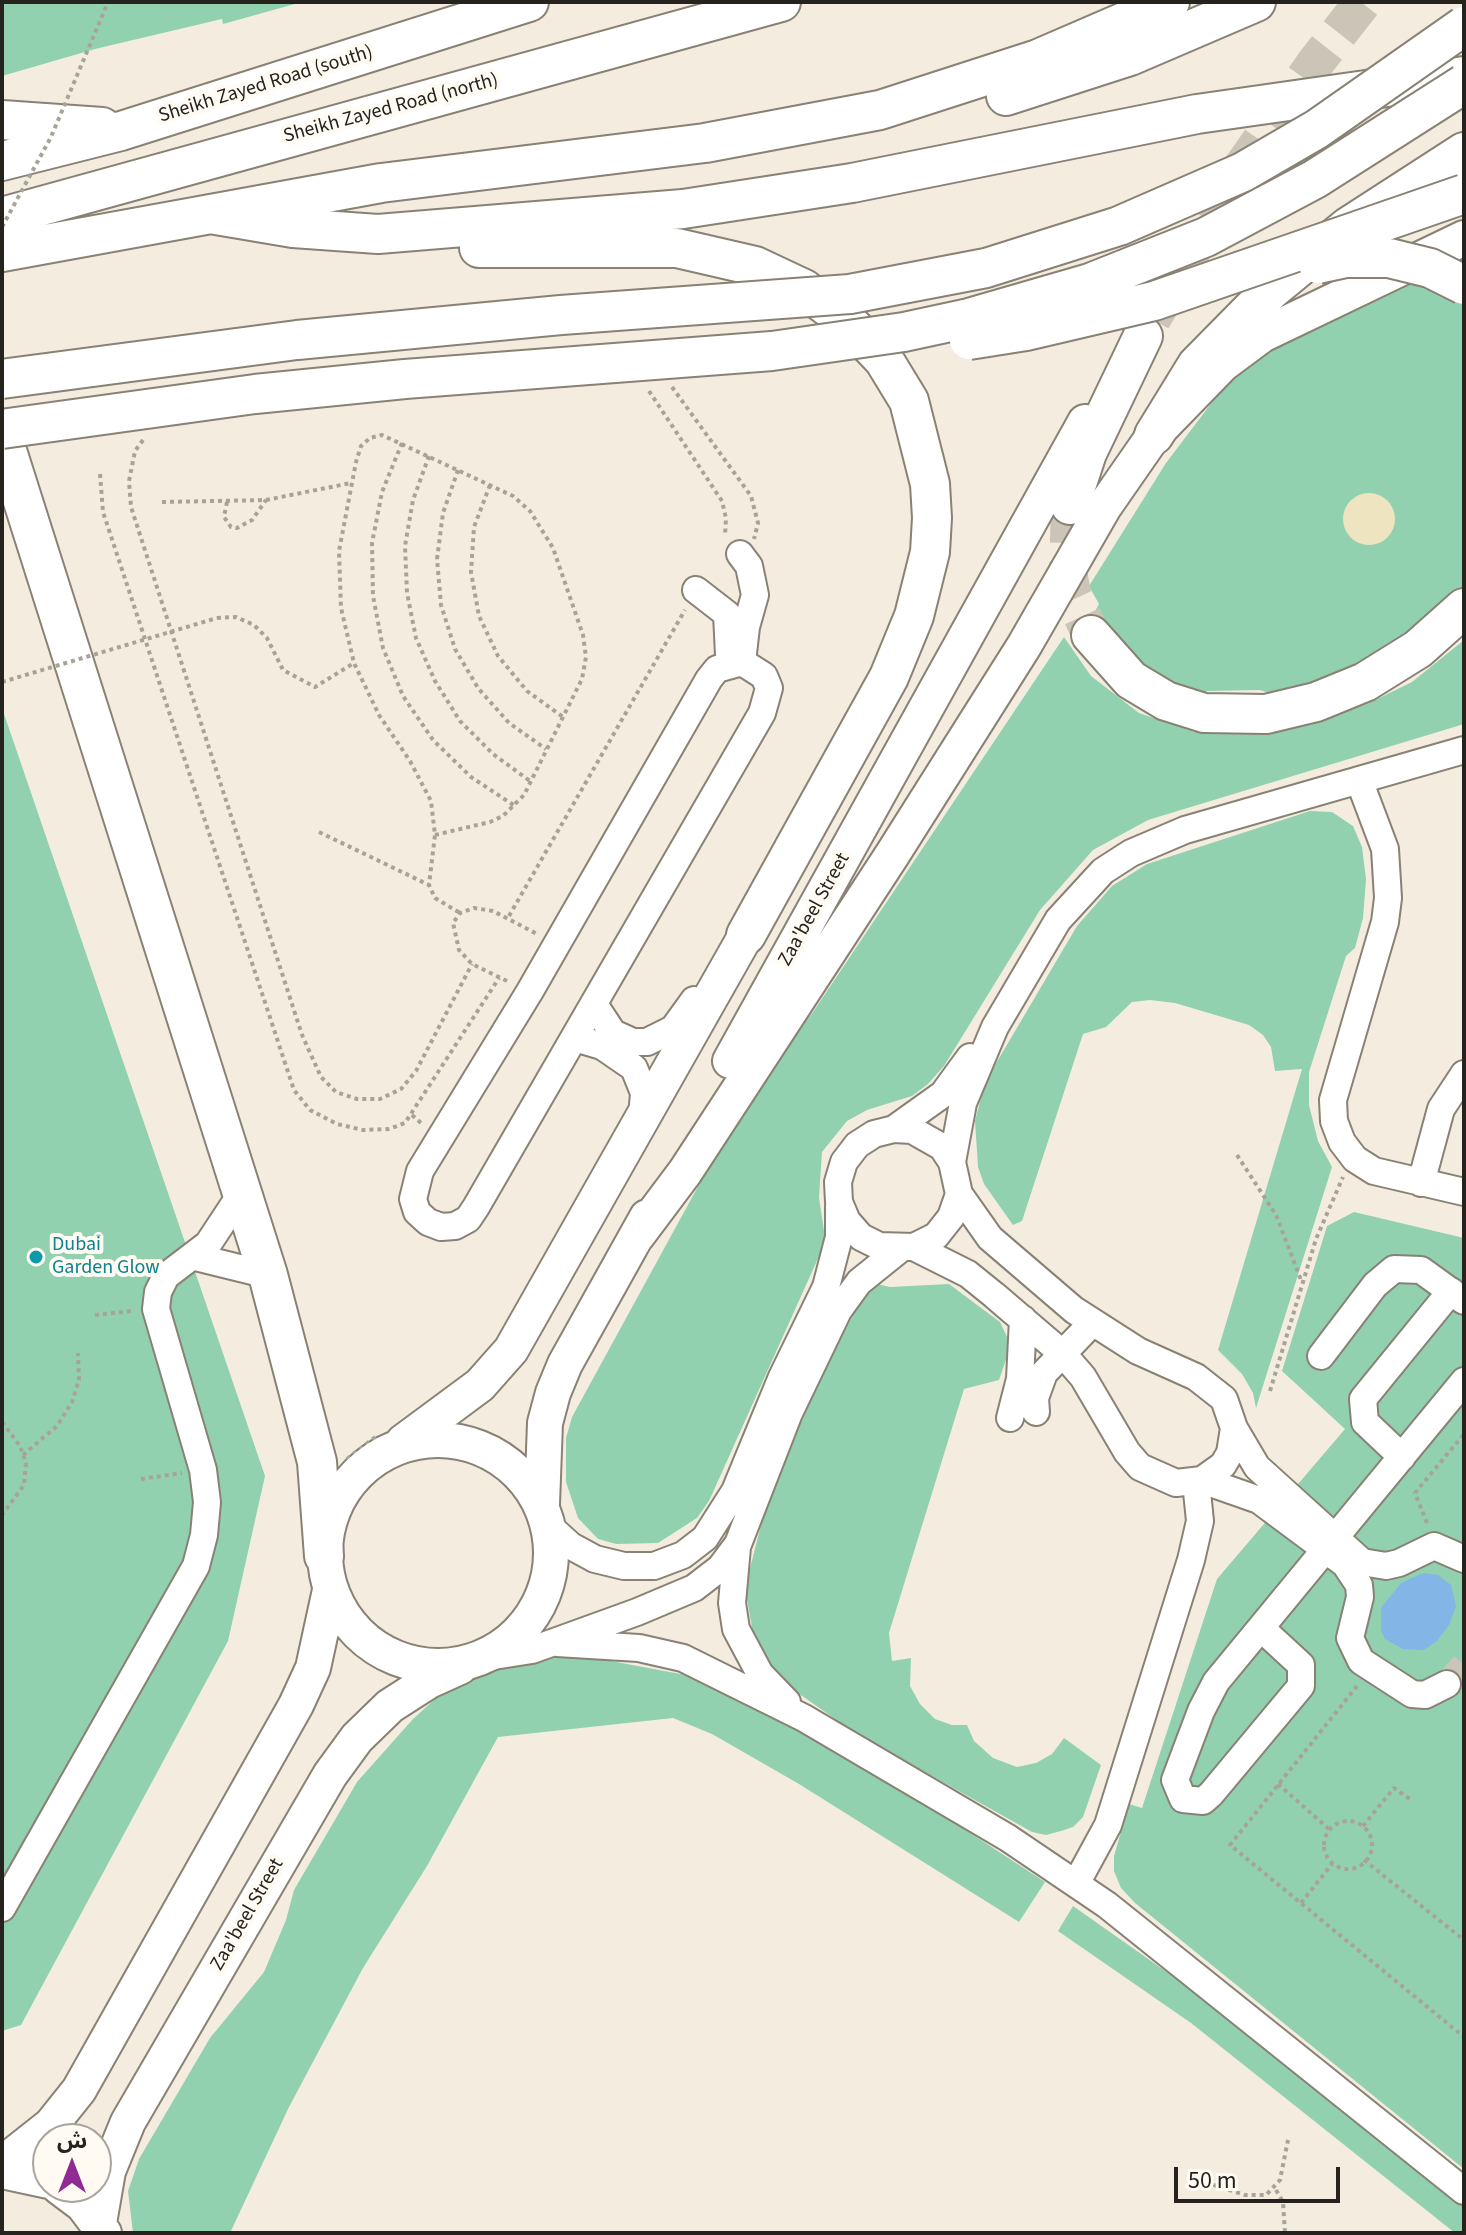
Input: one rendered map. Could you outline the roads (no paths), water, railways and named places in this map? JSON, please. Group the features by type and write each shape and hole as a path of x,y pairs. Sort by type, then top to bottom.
{"highway":[{"name":"Sheikh Zayed Road (south)","path":"2,161 121,131 529,2"},
{"name":"Sheikh Zayed Road (north)","path":"2,217 781,2"},
{"path":"2,252 381,183 705,143 880,110 1025,64 1170,2"},
{"path":"880,110 936,108 1019,92 1170,42 1256,2"},
{"path":"2,379 345,335 561,315 804,299 896,287 986,268 1119,226 1243,172 1317,129 1464,26"},
{"path":"1197,114 1279,90 1464,51"},
{"path":"378,234 740,201 852,183 1197,114 1464,76"},
{"path":"839,343 969,318 1149,261 1206,237 1302,187 1464,84"},
{"path":"2,120 81,124 121,131"},
{"path":"1154,435 1197,365 1271,290 1348,227 1464,152"},
{"path":"327,1573 317,1462 268,1275 5,441 360,383 839,343 914,344 989,337 1091,317 1217,282 1464,194"},
{"path":"210,214 293,228 378,234 460,247 677,248 730,258 780,276 826,304 866,339 900,381 920,433 930,484 930,552 923,584 889,677 746,935"},
{"path":"1217,282 1261,278 1325,262 1367,257 1409,261 1464,285"},
{"path":"1070,505 1092,441 1143,336"},
{"path":"1091,635 1131,680 1185,708 1245,715 1316,702 1389,669 1427,642 1464,608"}],"main road":[{"path":"637,1236 685,1172 892,855 1010,669 1104,507 1154,435 1223,364 1262,335 1464,238"},
{"name":"Zaa'beel Street","path":"546,1515 544,1438 553,1393 565,1364 1085,422 1119,364 1143,336"},
{"path":"2,2164 51,2125 79,2090 296,1705 313,1668 327,1573 328,1522 342,1490 388,1440 480,1385 511,1350 746,935"},
{"path":"327,1573 346,1621 371,1645 391,1655 436,1667 476,1660 509,1643 531,1619 548,1580 553,1559 546,1515 522,1475 505,1461 463,1441 388,1440"},
{"name":"Zaa'beel Street","path":"102,2228 108,2171 128,2122 330,1775 357,1738 390,1706 429,1681 476,1660"},
{"path":"2,2171 32,2178"},
{"path":"80,2203 102,2228"}],"street":[{"path":"732,550 754,580 755,595 735,662"},
{"path":"696,590 727,614 735,662"},
{"path":"735,662 764,676 769,688 768,701 468,1219 455,1226 441,1227 428,1222 417,1212 413,1199 414,1185 530,991 709,679 717,669 735,662"},
{"path":"1265,1491 1257,1467 1234,1428 1224,1399 1212,1387 1138,1351 1092,1323 1009,1257 973,1217 959,1194 952,1162 963,1103 995,1027 1058,920 1103,871 1161,839 1464,750"},
{"path":"1359,780 1385,849 1388,898 1385,922 1333,1100 1334,1121 1342,1142 1355,1159 1374,1171 1464,1192"},
{"path":"594,1004 605,1025 622,1039 647,1042 661,1037 682,1019 715,970 746,935"},
{"path":"546,1515 571,1546 595,1559 624,1566 654,1566 683,1555 705,1538 735,1491 782,1377 826,1287 838,1245 838,1182 844,1162 857,1145 874,1134 894,1129 943,1094 979,1042 995,1027"},
{"path":"575,1038 602,1046 634,1068 644,1093 640,1127"},
{"path":"1421,1183 1441,1109 1464,1074"},
{"path":"894,1129 928,1137 952,1162"},
{"path":"2,1908 196,1566 204,1535 207,1502 203,1470 156,1309 158,1292 166,1276 179,1264 195,1257 219,1229 243,1191"},
{"path":"804,1718 760,1674 736,1629 732,1603 738,1544 789,1413 838,1311 859,1282 907,1248 936,1236 951,1217 959,1194"},
{"path":"839,1202 847,1221 861,1237 879,1246 907,1248 968,1274 1063,1354 1083,1377 1127,1452 1140,1467 1176,1483 1199,1481 1265,1491 1331,1544 1362,1562 1386,1566 1434,1546 1464,1559"},
{"path":"195,1257 268,1275"},
{"path":"1321,1356 1375,1285 1394,1269 1421,1270 1458,1296 1363,1399 1365,1422 1402,1457"},
{"path":"1010,1418 1020,1379 1023,1319"},
{"path":"1036,1412 1038,1385 1044,1373 1092,1323"},
{"path":"1262,1629 1301,1665 1301,1686 1211,1794 1203,1801 1183,1799 1175,1780 1207,1696 1464,1381"},
{"path":"1199,1481 1223,1465 1230,1453 1234,1428"},
{"path":"1077,1882 1108,1825 1194,1550 1200,1521 1199,1481"},
{"path":"476,1660 557,1643 694,1588 720,1568 738,1544"},
{"path":"1331,1544 1359,1585 1360,1597 1350,1638 1361,1661 1412,1694 1425,1695 1447,1684"},
{"path":"557,1643 639,1648 683,1658 804,1718 1077,1882 1464,2191"}],"water":[{"path":"1423,1573 1438,1575 1451,1585 1456,1606 1449,1625 1437,1641 1424,1650 1403,1649 1385,1639 1381,1631 1381,1608 1401,1583"}],"tunnel":[{"path":"1152,319 1233,180 1316,62 1363,2"},
{"path":"1070,505 1068,571 1072,594 1091,635"},
{"path":"1447,1684 1464,1665"}],"place":[{"name":"Dubai Garden Glow","path":"36,1257"}]}
